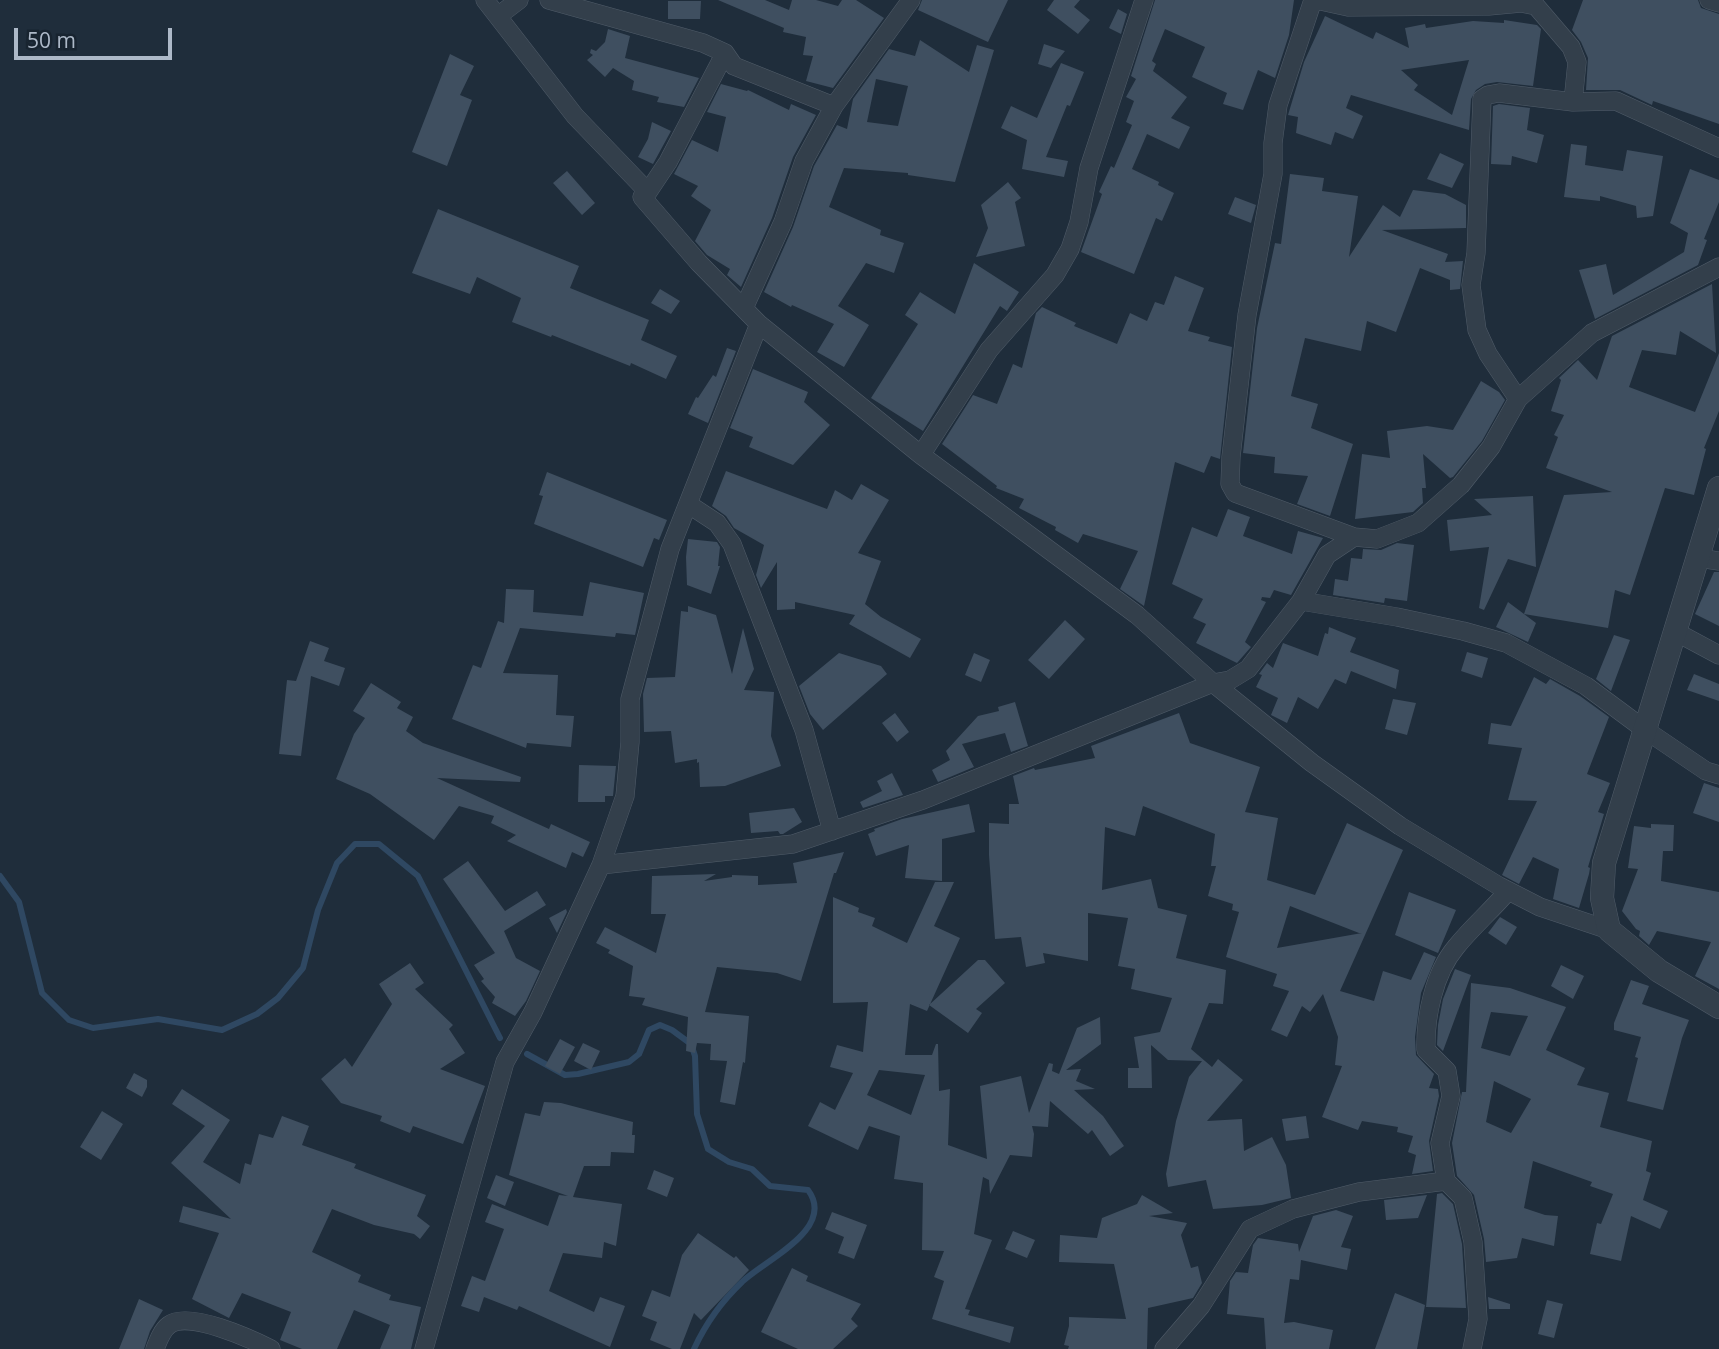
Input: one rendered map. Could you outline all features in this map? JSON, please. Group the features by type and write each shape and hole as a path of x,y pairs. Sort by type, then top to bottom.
{"street":[{"path":"485,0 575,116 648,192"},
{"path":"498,16 519,0"},
{"path":"549,0 676,34 725,53 734,66 834,106"},
{"path":"744,308 783,222 804,161 834,106 911,0"},
{"path":"921,455 989,350 1055,275 1070,249 1079,222 1089,168 1144,0"},
{"path":"1573,102 1577,62 1571,47 1538,3 1348,7 1314,0 1278,105 1273,143 1273,174 1247,315 1230,484 1235,492 1354,537 1377,539 1418,523 1469,475 1491,447 1518,399 1591,333 1719,267"},
{"path":"1709,0 1719,3"},
{"path":"725,53 668,162 642,197 699,263 759,324 921,455 1137,615 1213,683 1312,763 1400,826 1508,891 1540,907 1609,930 1659,971 1719,1007"},
{"path":"1518,399 1495,366 1477,330 1471,285 1476,253 1482,99 1499,93 1573,102 1616,101 1719,148"},
{"path":"424,1349 505,1062 533,1012 601,865 625,796 630,743 630,699 670,549 759,324"},
{"path":"1609,930 1602,898 1604,863 1676,632 1709,559 1719,488"},
{"path":"688,504 718,523 733,544 804,730 832,831"},
{"path":"601,865 793,844 923,800 1213,683 1230,680 1248,669 1301,601 1327,555 1354,537"},
{"path":"1301,601 1397,617 1506,643 1586,686 1706,771 1719,775"},
{"path":"1676,632 1719,655"},
{"path":"1472,1349 1478,1320 1473,1242 1462,1198 1446,1181 1440,1143 1451,1096 1447,1071 1426,1050 1425,1030 1434,987 1454,948 1508,891"},
{"path":"1164,1349 1202,1306 1250,1229 1293,1209 1359,1192 1446,1181"},
{"path":"155,1349 169,1325 183,1319 250,1338 271,1349"}],"building":[{"path":"718,0 765,0 789,10 792,0 816,0 838,6 842,0 856,0 884,18 833,88 806,81 813,56 803,55 806,37 783,32 784,28"},
{"path":"922,0 1008,0 988,42 918,10"},
{"path":"1054,0 1080,0 1074,7 1090,20 1078,34 1047,10"},
{"path":"1155,0 1294,0 1289,35 1275,78 1258,70 1243,110 1223,104 1227,93 1192,77 1205,47 1165,29 1152,61 1156,64 1153,71 1187,97 1171,118 1190,127 1179,149 1147,134 1132,169 1159,182 1158,185 1174,193 1162,221 1156,218 1134,274 1081,252 1102,194 1099,192 1111,166 1114,168 1132,125 1126,122 1134,101 1126,97 1136,79 1131,76"},
{"path":"1583,0 1698,0 1701,8 1719,14 1719,124 1653,101 1652,105 1620,90 1586,90 1588,58 1572,30"},
{"path":"668,1 701,1 700,19 668,19"},
{"path":"1118,9 1127,14 1121,34 1109,28"},
{"path":"1325,16 1373,39 1376,32 1409,48 1405,28 1425,24 1426,28 1473,21 1504,23 1504,20 1537,25 1541,29 1533,86 1497,82 1485,84 1476,90 1471,99 1469,130 1351,95 1346,108 1363,116 1353,139 1335,132 1331,145 1296,133 1298,117 1288,115 1304,62","holes":["1469,60 1452,115 1414,90 1418,85 1401,70"]},
{"path":"608,29 630,36 625,58 699,78 684,107 657,102 659,97 632,90 634,81 613,68 605,77 587,60 593,55 590,53 591,49 596,51 605,42"},
{"path":"920,40 969,72 977,45 994,50 955,182 908,173 844,168 829,207 881,230 880,235 904,243 894,273 866,263 838,306 869,325 844,367 817,352 834,324 792,305 791,307 764,292 793,227 814,166 837,125 847,129 853,99 889,49 915,56","holes":["876,79 908,86 898,126 867,122"]},
{"path":"1044,44 1065,51 1051,68 1038,64"},
{"path":"450,54 474,66 460,95 472,100 447,166 412,152"},
{"path":"1061,63 1084,72 1046,157 1068,161 1064,177 1022,169 1027,140 1001,128 1011,106 1037,118"},
{"path":"721,84 748,90 789,110 791,104 816,115 793,157 772,218 741,287 727,275 730,269 707,255 695,241 711,210 691,196 698,186 674,174 692,140 718,152 726,117 707,112"},
{"path":"1499,104 1530,108 1527,130 1544,135 1537,163 1512,156 1511,165 1491,164 1493,106"},
{"path":"652,122 671,131 653,164 638,157 648,139"},
{"path":"1571,144 1587,146 1585,165 1623,171 1627,150 1663,156 1653,216 1637,218 1636,206 1600,196 1600,201 1564,197"},
{"path":"1440,153 1464,164 1452,188 1427,179"},
{"path":"1690,169 1719,180 1719,202 1704,239 1707,240 1698,265 1595,319 1579,270 1606,264 1613,295 1684,252 1688,233 1670,223"},
{"path":"567,171 595,203 582,215 553,183"},
{"path":"1290,174 1324,178 1322,191 1358,196 1349,257 1383,205 1400,217 1413,190 1445,194 1466,205 1466,228 1382,230 1448,254 1445,262 1463,261 1460,289 1450,290 1450,280 1420,268 1396,332 1367,321 1361,351 1305,338 1291,396 1318,404 1311,428 1353,444 1330,516 1297,504 1308,476 1274,473 1275,457 1243,453 1257,328 1275,243 1281,244"},
{"path":"1008,182 1021,198 1015,202 1025,246 976,257 988,228 981,205"},
{"path":"1235,197 1256,205 1251,223 1228,214"},
{"path":"438,209 579,266 570,288 649,320 641,340 677,356 666,379 631,363 630,366 512,322 521,298 477,277 470,294 412,273"},
{"path":"974,263 1019,292 1007,311 1000,306 923,431 871,398 918,324 905,315 920,292 955,314"},
{"path":"1175,276 1204,288 1188,331 1210,337 1208,341 1232,347 1220,459 1211,456 1204,473 1175,462 1144,606 1120,589 1138,551 1083,534 1078,543 1055,530 1056,527 1019,508 1024,499 996,488 997,486 942,444 973,395 997,404 1013,364 1022,368 1036,313 1042,307 1076,323 1074,326 1117,344 1130,313 1147,321 1155,302 1164,305"},
{"path":"1712,284 1716,353 1680,331 1676,355 1642,350 1629,387 1695,412 1719,353 1719,411 1704,448 1706,449 1694,495 1665,488 1630,595 1615,590 1608,628 1524,614 1564,495 1612,492 1546,468 1558,437 1554,435 1564,415 1551,411 1561,380 1559,378 1578,360 1597,380 1612,336"},
{"path":"660,289 680,301 671,314 651,303"},
{"path":"727,348 736,351 708,423 688,414 696,397 698,398 713,375 716,377"},
{"path":"753,369 808,392 804,402 830,425 793,465 749,447 753,437 730,428"},
{"path":"1481,381 1499,392 1505,400 1482,441 1453,477 1450,478 1423,454 1426,488 1422,488 1423,503 1413,512 1355,519 1362,454 1390,458 1387,431 1427,426 1453,430"},
{"path":"726,471 827,509 835,490 852,500 861,484 889,500 858,553 881,561 865,604 881,617 921,639 910,658 849,624 855,615 795,602 795,609 777,610 777,562 761,588 756,575 764,545 734,528 726,516 712,506"},
{"path":"547,472 667,520 659,540 654,538 643,567 534,524 543,496 539,495"},
{"path":"1533,496 1536,567 1508,559 1484,610 1479,608 1489,547 1450,551 1447,520 1492,515 1474,499"},
{"path":"1228,509 1250,517 1243,536 1292,554 1298,531 1323,538 1291,595 1274,590 1270,598 1262,597 1261,600 1266,602 1245,642 1251,647 1237,663 1196,643 1206,624 1193,618 1203,599 1172,584 1192,527 1217,537"},
{"path":"688,539 717,542 720,547 720,566 711,594 687,585"},
{"path":"1397,543 1414,545 1407,601 1385,598 1384,603 1333,595 1335,579 1348,581 1351,558 1362,559 1363,549 1381,550"},
{"path":"1714,572 1719,572 1719,626 1695,614"},
{"path":"590,582 644,593 635,635 616,633 615,637 520,628 503,673 558,675 556,715 574,716 571,747 527,743 526,748 452,719 473,665 481,668 498,621 504,623 506,589 534,590 533,612 583,616"},
{"path":"1508,602 1536,623 1528,642 1496,627"},
{"path":"688,606 716,615 732,674 743,628 754,669 744,690 774,692 771,736 781,766 725,786 700,787 697,759 675,763 671,731 644,732 643,694 647,678 675,677 681,611 688,612"},
{"path":"1065,620 1085,639 1049,679 1028,660"},
{"path":"1329,627 1356,638 1350,652 1399,670 1396,689 1351,671 1346,684 1335,679 1318,709 1298,697 1287,723 1271,715 1278,698 1256,687 1262,675 1259,674 1267,663 1273,668 1283,643 1318,656"},
{"path":"1614,635 1630,640 1611,691 1596,679"},
{"path":"310,641 329,648 324,661 345,668 339,686 311,676 301,756 279,754 287,680 296,681"},
{"path":"1467,652 1488,658 1482,678 1461,671"},
{"path":"839,653 881,666 887,674 823,730 810,714 799,686"},
{"path":"974,653 990,660 981,682 965,675"},
{"path":"1694,674 1719,684 1719,701 1687,690"},
{"path":"1534,677 1546,684 1550,679 1609,717 1587,774 1610,783 1598,812 1604,814 1579,908 1553,899 1559,869 1533,857 1519,884 1502,875 1537,801 1508,800 1522,748 1488,744 1491,723 1511,726"},
{"path":"371,683 401,702 397,708 413,717 406,731 423,743 521,777 520,782 437,778 549,829 551,824 590,842 583,857 572,852 566,868 507,841 516,835 491,823 494,816 459,806 434,840 370,794 336,779 354,734 365,718 353,711"},
{"path":"1393,699 1416,703 1407,735 1385,729"},
{"path":"1015,702 1028,746 1011,752 1005,733 962,744 974,767 938,782 932,770 950,760 946,751 978,716 999,711 998,707"},
{"path":"895,713 909,732 897,742 882,723"},
{"path":"1179,713 1190,743 1260,767 1245,812 1278,818 1267,880 1315,895 1347,823 1403,850 1340,991 1374,1001 1383,971 1411,980 1424,952 1436,957 1421,993 1415,1037 1416,1055 1434,1074 1429,1088 1438,1089 1439,1096 1429,1141 1433,1171 1412,1174 1416,1155 1408,1152 1413,1136 1397,1132 1398,1127 1362,1121 1358,1130 1322,1117 1342,1066 1335,1065 1338,1037 1323,994 1310,1012 1302,1006 1287,1037 1271,1030 1289,991 1273,986 1277,974 1226,957 1239,912 1232,910 1233,904 1208,896 1216,866 1211,866 1215,834 1143,806 1135,836 1105,827 1102,890 1151,879 1158,908 1187,915 1176,958 1226,970 1223,1004 1209,1003 1191,1049 1212,1067 1218,1059 1243,1080 1207,1121 1242,1119 1244,1151 1272,1137 1286,1165 1291,1198 1262,1205 1213,1209 1206,1180 1168,1187 1166,1174 1176,1121 1189,1077 1202,1061 1168,1060 1151,1045 1152,1088 1128,1088 1128,1068 1139,1068 1134,1037 1160,1032 1172,998 1131,989 1135,969 1118,966 1128,918 1088,913 1088,961 1043,953 1045,963 1026,967 1021,937 995,939 989,823 1009,824 1009,804 1019,804 1013,776 1034,768 1035,770 1095,758 1091,746","holes":["1290,906 1362,933 1277,948"]},
{"path":"579,765 616,766 613,796 605,796 605,802 578,802"},
{"path":"892,773 903,795 863,808 860,802 882,791 877,781"},
{"path":"1704,783 1719,788 1719,822 1693,813"},
{"path":"969,804 975,832 942,839 942,881 905,878 909,845 876,856 868,834 875,831 874,829 902,819"},
{"path":"794,808 802,822 783,834 778,831 751,833 749,813"},
{"path":"1651,824 1674,825 1673,851 1663,851 1661,881 1719,892 1719,989 1695,976 1711,942 1657,931 1649,945 1639,936 1640,931 1622,911 1638,869 1628,868 1634,826 1651,828"},
{"path":"844,852 834,873 801,981 777,973 717,967 705,1012 749,1016 745,1063 743,1062 735,1105 720,1102 727,1061 710,1060 711,1044 697,1043 695,1053 686,1051 688,1017 642,1005 645,998 629,996 633,966 608,953 610,950 596,943 605,927 656,953 666,914 651,914 652,876 716,874 704,881 732,875 758,876 758,885 797,883 793,863"},
{"path":"468,861 505,911 537,891 546,905 504,931 516,958 540,971 526,1001 515,1016 492,1003 495,997 481,981 484,979 474,965 495,953 443,879"},
{"path":"935,882 954,882 934,926 960,938 927,1011 910,1004 905,1055 932,1055 938,1044 939,1091 950,1089 948,1145 987,1159 980,1086 1021,1076 1029,1113 1049,1063 1053,1064 1052,1071 1059,1074 1077,1028 1100,1017 1101,1044 1066,1070 1081,1069 1076,1081 1095,1089 1074,1090 1103,1116 1124,1146 1110,1156 1092,1130 1088,1134 1050,1101 1048,1127 1032,1126 1032,1157 1010,1155 990,1194 989,1180 983,1177 974,1234 992,1240 965,1309 970,1310 968,1315 1014,1327 1010,1343 932,1319 944,1281 934,1277 944,1251 922,1250 923,1183 894,1179 900,1136 869,1126 858,1150 808,1126 820,1102 835,1110 853,1073 830,1067 837,1045 863,1052 868,1002 833,1003 833,897 859,908 858,912 875,918 872,926 907,943","holes":["879,1070 925,1075 911,1115 867,1095"]},
{"path":"1409,892 1456,910 1438,953 1395,935"},
{"path":"566,909 567,912 557,933 549,918"},
{"path":"1500,917 1517,927 1506,945 1488,933"},
{"path":"978,960 985,960 1005,983 976,1009 982,1013 968,1033 929,1005"},
{"path":"410,963 424,983 415,989 453,1025 449,1029 465,1053 440,1069 485,1086 463,1144 413,1126 410,1133 380,1121 382,1116 341,1103 321,1079 345,1058 352,1067 392,1004 379,984"},
{"path":"1561,965 1584,976 1573,999 1551,986"},
{"path":"1455,969 1471,975 1443,1051 1437,1045 1438,1025 1443,999"},
{"path":"1631,980 1649,986 1642,1004 1689,1020 1663,1110 1627,1101 1641,1037 1614,1030 1614,1023"},
{"path":"1471,983 1510,988 1566,1007 1546,1050 1585,1068 1577,1085 1609,1093 1600,1127 1652,1141 1646,1171 1651,1173 1643,1200 1668,1211 1660,1229 1631,1216 1621,1261 1590,1254 1597,1223 1601,1224 1613,1194 1590,1186 1592,1182 1533,1161 1524,1208 1558,1216 1554,1246 1522,1238 1517,1258 1486,1262 1474,1195 1457,1176 1452,1143 1462,1092 1466,1092","holes":["1491,1012 1528,1016 1510,1056 1481,1048","1494,1081 1531,1099 1511,1133 1486,1122"]},
{"path":"560,1039 575,1047 560,1074 545,1066"},
{"path":"583,1043 600,1051 591,1070 574,1061"},
{"path":"134,1073 147,1080 142,1097 126,1088"},
{"path":"182,1089 230,1120 203,1162 240,1184 245,1163 251,1165 259,1134 273,1138 282,1116 309,1126 302,1145 356,1164 354,1168 426,1195 417,1216 430,1226 420,1239 414,1234 374,1225 332,1209 312,1252 361,1275 358,1282 391,1295 389,1300 421,1307 411,1349 380,1349 390,1325 354,1310 337,1349 302,1349 280,1340 291,1312 242,1293 229,1318 192,1299 219,1233 179,1222 183,1206 231,1219 171,1163 205,1126 172,1104"},
{"path":"544,1102 561,1103 633,1122 634,1153 611,1152 610,1166 584,1166 573,1197 622,1204 616,1246 604,1242 602,1258 563,1253 549,1291 594,1312 600,1297 625,1306 610,1347 519,1306 517,1310 484,1297 479,1312 461,1306 472,1276 485,1281 504,1229 485,1222 492,1204 548,1226 559,1195 568,1196 509,1175 525,1113 540,1116"},
{"path":"102,1111 123,1124 101,1160 80,1147"},
{"path":"1306,1116 1309,1138 1286,1141 1282,1119"},
{"path":"654,1170 674,1178 667,1197 647,1189"},
{"path":"496,1175 514,1182 505,1206 487,1198"},
{"path":"1442,1193 1453,1204 1462,1244 1466,1308 1426,1307 1437,1194"},
{"path":"1142,1195 1173,1213 1149,1216 1187,1223 1181,1235 1191,1268 1198,1266 1202,1283 1193,1298 1148,1308 1147,1349 1068,1349 1069,1346 1064,1345 1069,1317 1126,1319 1114,1264 1059,1262 1060,1235 1097,1238 1102,1218 1137,1204"},
{"path":"1427,1195 1418,1218 1386,1220 1384,1200"},
{"path":"1336,1210 1353,1216 1341,1247 1351,1249 1347,1270 1301,1260 1299,1280 1290,1279 1284,1323 1294,1322 1333,1330 1329,1349 1266,1349 1264,1318 1227,1314 1230,1281 1236,1272 1248,1273 1253,1245 1258,1238 1298,1244 1299,1252 1313,1216"},
{"path":"832,1212 867,1225 854,1259 838,1253 844,1237 825,1229"},
{"path":"1013,1231 1035,1240 1027,1258 1005,1249"},
{"path":"698,1233 734,1258 736,1256 749,1270 701,1320 694,1313 680,1349 672,1349 650,1340 657,1322 642,1316 652,1290 670,1297 682,1255"},
{"path":"792,1268 808,1276 806,1281 861,1304 851,1319 858,1326 833,1349 798,1349 761,1332"},
{"path":"1395,1293 1425,1305 1417,1349 1375,1349"},
{"path":"1488,1297 1510,1304 1510,1309 1489,1309"},
{"path":"139,1299 163,1310 150,1331 144,1349 119,1349"},
{"path":"1547,1300 1563,1304 1554,1338 1538,1334"}],"waterway":[{"path":"0,876 19,902 42,993 69,1020 93,1028 158,1019 222,1030 257,1014 278,998 303,968 318,910 337,863 355,844 379,844 418,876 500,1038"},
{"path":"527,1054 565,1075 578,1074 629,1062 639,1054 649,1030 660,1025 672,1030 691,1044 695,1056 697,1114 708,1149 729,1162 752,1169 770,1186 808,1190 814,1204 813,1218 805,1231 794,1243 735,1289 709,1322 694,1349"}]}
